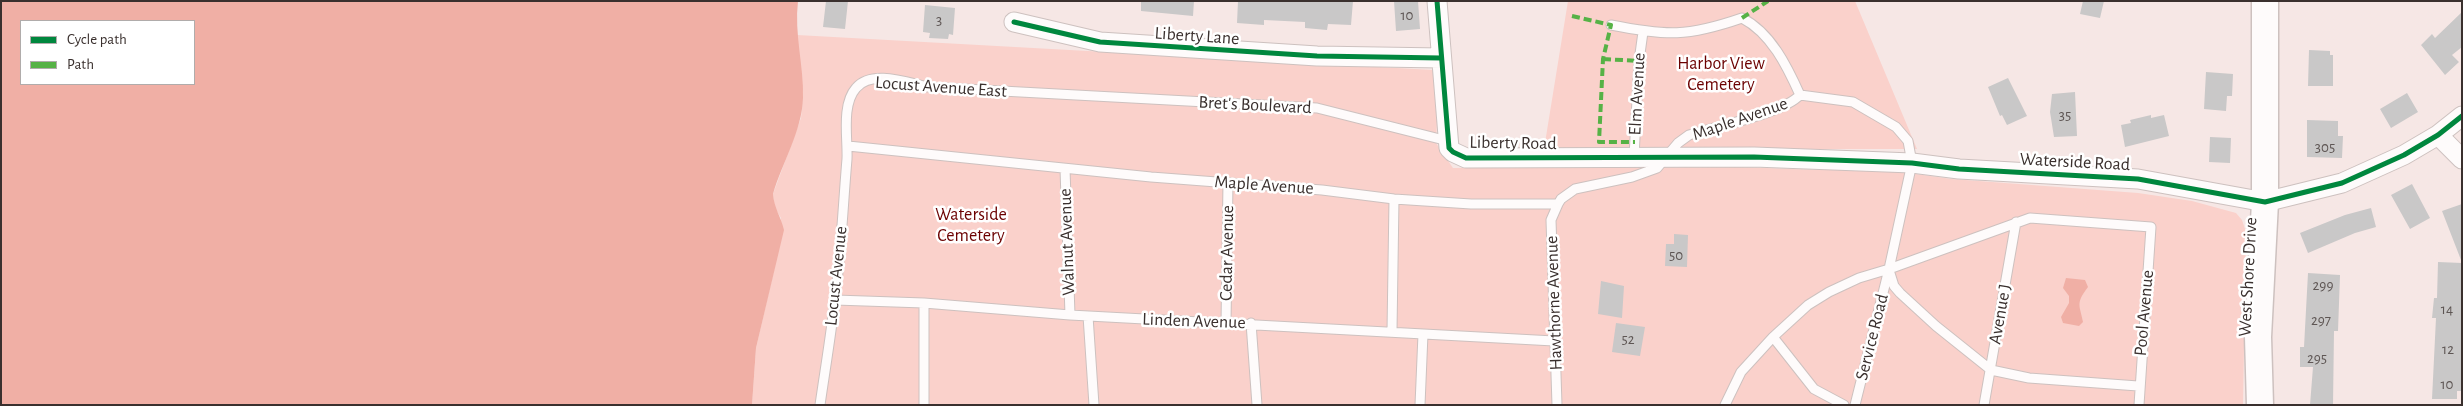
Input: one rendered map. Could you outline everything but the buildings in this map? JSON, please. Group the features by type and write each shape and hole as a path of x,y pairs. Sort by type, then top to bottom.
{"street":[{"name":"Liberty Road","path":"1436,1 1448,141 1453,152 1466,158 1634,157 1672,150"},
{"name":"West Shore Drive","path":"2260,405 2258,337 2265,202 2265,1"},
{"name":"Liberty Lane","path":"1014,22 1100,42 1317,56 1441,58"},
{"name":"Waterside Road","path":"1672,150 1754,157 1912,163 1960,169 2138,180 2265,202 2342,183 2404,155 2438,135 2462,116"},
{"path":"2438,135 2462,159"}],"lane":[{"path":"1611,25 1660,34 1694,33 1742,18 1758,26 1780,57 1800,94 1853,102 1896,127 1908,141 1912,163"},
{"name":"Elm Avenue","path":"1634,157 1639,61 1643,32"},
{"name":"Locust Avenue East","path":"848,146 848,111 851,96 855,89 871,80 886,79 928,87 1058,95"},
{"name":"Maple Avenue","path":"848,146 1065,169 1322,190 1394,199 1471,204 1558,204 1561,198 1574,189 1656,168 1689,135 1777,108 1796,99 1800,94"},
{"name":"Bret's Boulevard","path":"1058,95 1317,108 1448,141"},
{"name":"Locust Avenue","path":"820,405 835,300 848,146"},
{"name":"Service Road","path":"1855,405 1889,269 1912,163"},
{"name":"Walnut Avenue","path":"1065,169 1070,315"},
{"name":"Cedar Avenue","path":"1226,324 1228,182"},
{"path":"1392,331 1394,199"},
{"name":"Hawthorne Avenue","path":"1557,405 1551,220 1558,204"},
{"name":"Pool Avenue","path":"2016,222 2030,218 2151,227 2138,386"},
{"path":"1725,405 1741,372 1773,337 1808,306 1829,292 1859,278 1889,269 2016,222"},
{"name":"Avenue J","path":"1984,405 2016,222"},
{"path":"1889,269 1894,286 1900,293 1991,370 2029,378 2138,386 2139,405"},
{"name":"Linden Avenue","path":"835,300 924,303 1070,315 1226,324 1251,323 1554,341"},
{"path":"924,303 924,405"},
{"path":"1088,316 1094,405"},
{"path":"1251,323 1257,405"},
{"path":"1420,405 1423,334"},
{"path":"1773,337 1814,389 1844,405"}],"green space":[{"name":"Harbor View Cemetery","path":"1568,1 1855,1 1917,149 1544,149"},
{"name":"Waterside Cemetery","path":"797,35 1433,70 1437,121 1436,143 1453,168 1738,167 1821,170 1858,166 1952,179 2138,193 2192,201 2236,213 2242,220 2246,232 2243,405 752,405 756,348 775,266 781,218 774,207 773,194 801,118 803,98"}],"shaded area":[{"path":"1,1 798,1 797,26 803,86 802,110 795,135 773,194 784,230 756,348 752,405 1,405"},
{"path":"2066,278 2085,280 2088,287 2080,301 2083,322 2079,326 2063,323 2061,317 2069,303 2069,296 2063,288"}],"marked path":[{"path":"1742,18 1768,1"},
{"path":"1572,16 1611,25 1603,59 1599,142 1635,142"},
{"path":"1603,59 1639,61"}],"cycle path":[{"path":"1437,1 1449,148 1466,158 1754,157 1912,163 1959,169 2138,179 2265,202 2342,183 2404,155 2438,135 2462,116"},
{"path":"1014,22 1100,42 1317,56 1441,58"}]}
